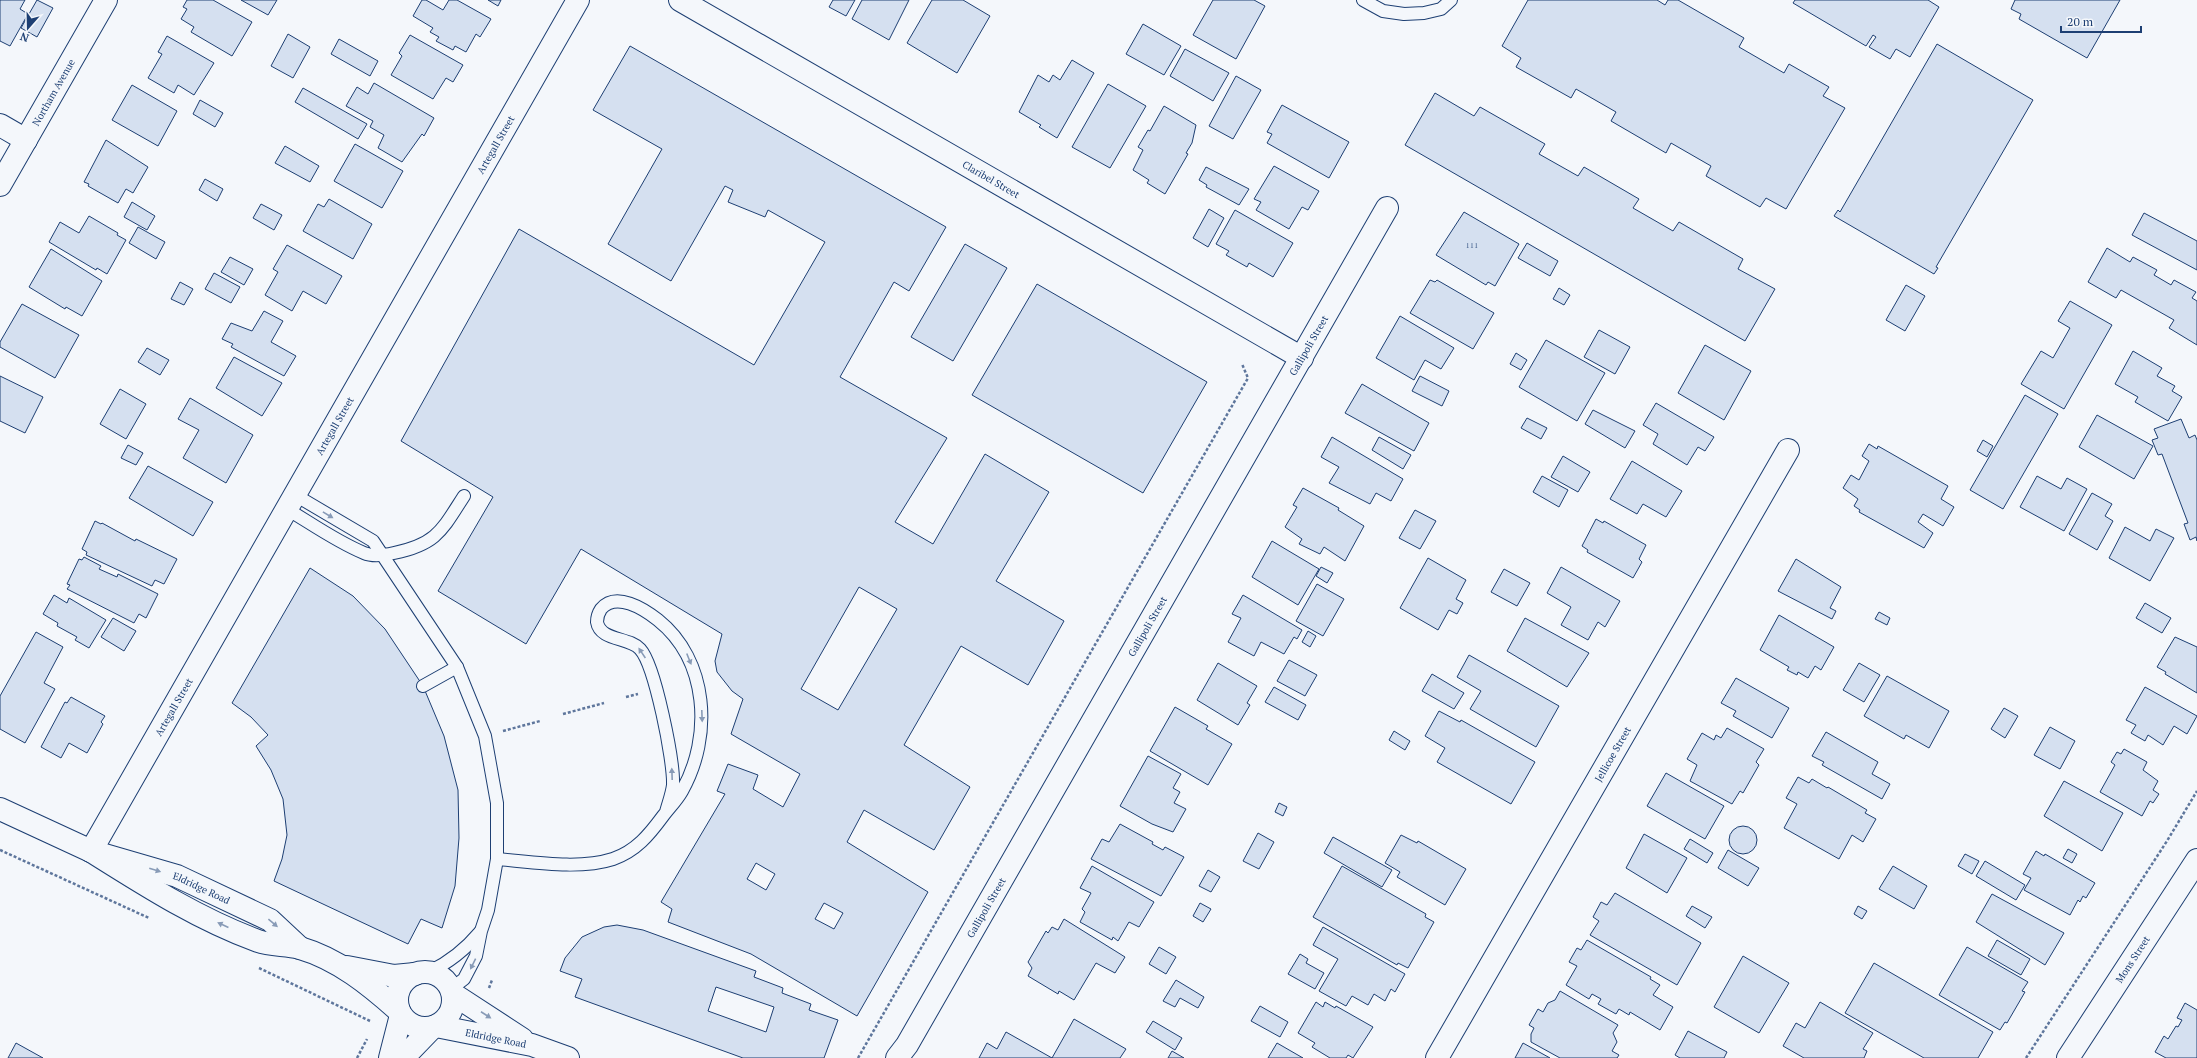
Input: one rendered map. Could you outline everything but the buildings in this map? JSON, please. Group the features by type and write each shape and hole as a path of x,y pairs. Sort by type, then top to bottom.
{"street":[{"name":"Northam Avenue","path":"0,185 106,0"},
{"name":"Artegall Street","path":"91,851 578,0"},
{"name":"Claribel Street","path":"680,0 1302,358"},
{"path":"0,125 26,140"},
{"name":"Gallipoli Street","path":"902,1054 1387,208"},
{"name":"Jellicoe Street","path":"1437,1058 1788,450"},
{"name":"Eldridge Road","path":"0,809 91,851 177,876 270,920 300,948 344,967 394,976 422,973"},
{"name":"Mons Street","path":"2068,1058 2197,860"},
{"name":"Eldridge Road","path":"344,967 400,1013"},
{"path":"390,1058 400,1013 397,1001 398,991 403,983 422,973 443,978 452,991 454,1004 450,1013 445,1021 434,1027 403,1058"},
{"name":"Eldridge Road","path":"452,991 532,1045"},
{"path":"400,1013 408,1022 417,1027 434,1027"},
{"name":"Eldridge Road","path":"434,1027 532,1045 568,1058"}],"lane":[{"path":"1363,0 1383,11 1404,14 1424,14 1441,9 1451,0"},
{"path":"291,502 365,554 382,555 407,550 430,541 445,525 464,496"},
{"path":"291,502 373,541 457,667 486,736 497,804 497,859 488,910 481,931 476,956 464,979 452,991"},
{"path":"497,859 577,864 612,859 636,848 666,812 682,791 693,764 702,725 701,696 688,657 677,638 648,613 633,605 616,601 605,604 598,612 597,622 602,630 614,638 630,642 644,654 653,681 672,761 673,786 666,812"},
{"path":"423,686 457,667"},
{"path":"422,973 445,964 467,948 481,931"}],"path":[{"path":"858,1058 1248,378 1242,364"},
{"path":"626,697 644,692"},
{"path":"563,714 604,703"},
{"path":"500,732 540,721"},
{"path":"2026,1058 2167,841 2197,791"}]}
